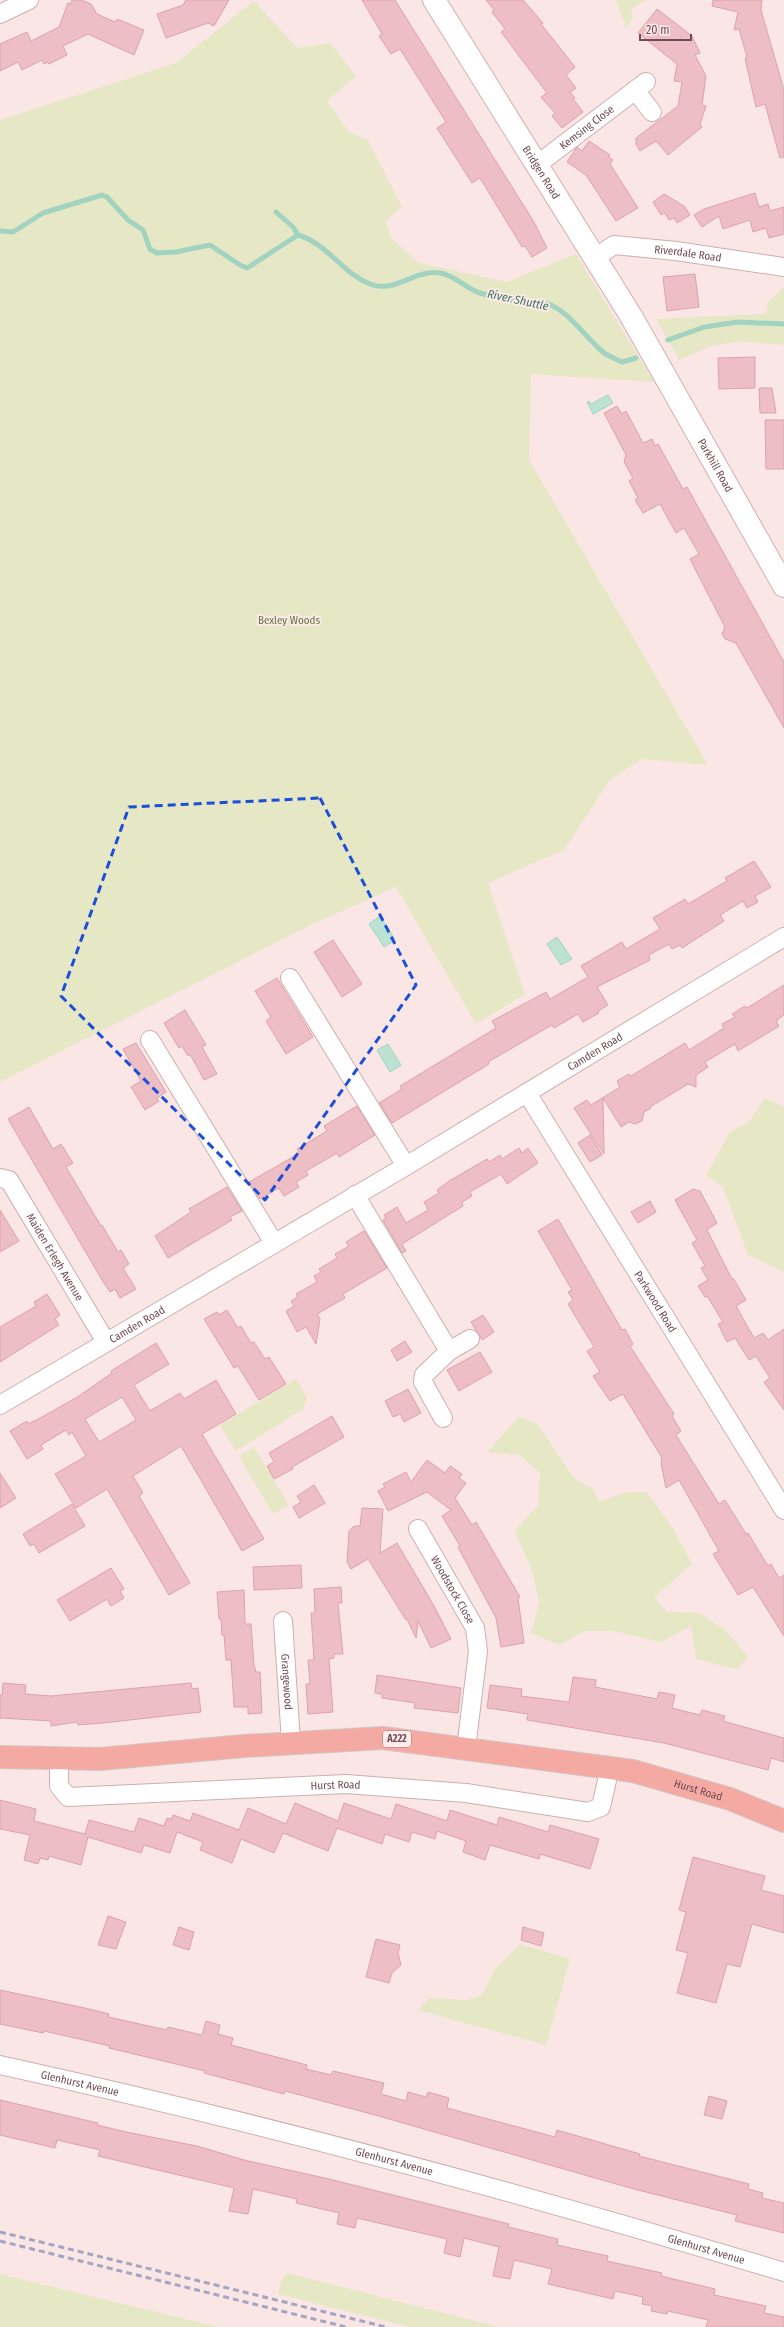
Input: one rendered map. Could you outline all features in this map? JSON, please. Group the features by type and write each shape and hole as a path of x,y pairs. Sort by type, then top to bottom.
{"main road":[{"name":"Bridgen Road","path":"434,0 596,257 648,345"},
{"name":"Parkhill Road","path":"648,345 784,586"},
{"name":"Hurst Road","path":"0,1757 59,1760 100,1759 291,1742 383,1738 446,1745 524,1758 610,1768 685,1785 730,1800 784,1821"}],"street":[{"path":"0,14 28,0"},
{"name":"Kemsing Close","path":"538,164 641,86 652,112"},
{"name":"Riverdale Road","path":"596,257 614,245 676,251 784,267"},
{"name":"Camden Road","path":"0,1405 406,1166 784,937"},
{"path":"290,978 406,1166"},
{"path":"150,1040 274,1243"},
{"name":"Parkwood Road","path":"527,1092 784,1510"},
{"name":"Maiden Erlegh Avenue","path":"0,1178 8,1180 106,1342"},
{"path":"355,1195 449,1351"},
{"path":"443,1418 423,1382 424,1375 449,1351 470,1339"},
{"name":"Woodstock Close","path":"418,1529 475,1628 478,1651 466,1749"},
{"name":"Grangewood","path":"283,1621 291,1742"},
{"name":"Hurst Road","path":"59,1760 59,1786 68,1797 346,1784 466,1792 588,1812 601,1807 610,1768"},
{"name":"Glenhurst Avenue","path":"0,2065 154,2099 368,2154 570,2209 784,2272"}],"highlighted area":[{"path":"320,798 416,985 265,1200 61,996 129,807"}],"green space":[{"path":"616,0 645,1 631,9 633,19 626,27"},
{"name":"Bexley Woods","path":"254,1 297,48 330,43 356,76 327,101 349,132 368,140 402,207 386,221 392,239 419,263 507,282 576,254 654,382 531,374 529,460 708,765 642,759 610,780 564,850 488,883 525,994 476,1024 396,887 313,924 0,1082 0,120 176,63"},
{"path":"784,287 784,345 740,341 711,346 679,360 656,319 765,314 768,302"},
{"path":"765,1098 784,1107 784,1272 748,1255 723,1187 706,1175 730,1132 749,1122"},
{"path":"296,1379 307,1397 303,1409 236,1451 220,1425"},
{"path":"518,1417 537,1424 573,1477 594,1490 599,1501 625,1493 647,1492 674,1530 692,1564 654,1597 667,1612 699,1613 724,1629 748,1657 737,1669 696,1659 691,1626 661,1642 613,1631 585,1631 559,1645 531,1633 539,1603 533,1574 515,1530 538,1506 540,1473 520,1455 488,1452"},
{"path":"254,1447 289,1505 273,1514 239,1456"},
{"path":"520,1944 570,1959 546,2045 418,2010 430,1998 466,2000 482,1995 494,1970"},
{"path":"286,2273 498,2327 410,2327 278,2294 280,2284"},
{"path":"0,2274 28,2281 218,2327 0,2327"}],"shaded area":[{"path":"608,395 613,403 593,414 587,402 589,401 591,404"},
{"path":"380,916 395,940 384,947 369,924"},
{"path":"557,937 572,959 561,965 547,944"},
{"path":"388,1044 401,1065 390,1072 377,1050"}],"building":[{"path":"72,0 81,0 91,4 97,14 115,22 117,19 144,30 134,55 88,34 63,46 67,55 49,64 48,62 44,64 42,60 22,70 18,62 0,71 0,44 27,32 31,41 59,27 68,3 71,4"},
{"path":"186,0 229,0 214,26 208,23 166,38 157,14 183,5"},
{"path":"362,0 395,0 534,222 547,248 532,257 525,246 522,247 480,178 472,183 437,128 446,122 400,49 391,54 379,36 382,34"},
{"path":"486,0 523,0 543,23 541,24 575,67 566,75 576,88 570,92 575,98 573,99 583,112 562,128 552,116 555,113 541,97 547,93 501,32 505,29 492,12 494,10"},
{"path":"713,0 762,0 761,10 784,90 784,157 780,158 765,104 756,107 745,58 747,57 739,29 734,30 738,12 712,6"},
{"path":"657,9 692,36 700,53 695,55 706,76 702,105 706,106 700,124 702,127 668,155 656,141 640,151 636,144 636,138 678,106 682,82 674,81 677,64 638,33"},
{"path":"589,141 610,155 608,157 613,160 610,164 638,208 616,221 586,175 567,162 577,147 582,151"},
{"path":"755,193 759,207 768,204 770,211 784,207 784,234 769,238 766,228 753,232 750,220 723,229 719,216 702,227 694,215 704,209"},
{"path":"664,194 684,206 690,215 677,223 674,218 669,220 665,213 661,215 653,202"},
{"path":"695,274 699,307 667,311 663,277"},
{"path":"755,357 755,388 719,389 718,358"},
{"path":"759,388 772,388 776,413 760,413"},
{"path":"617,406 622,414 626,411 643,443 652,439 655,446 658,444 683,489 687,487 784,662 784,728 736,643 725,639 722,634 725,627 690,559 699,554 684,528 676,533 660,504 643,513 635,500 638,498 629,481 633,478 624,462 626,455 604,413"},
{"path":"765,420 784,420 784,469 766,469"},
{"path":"754,861 771,887 755,896 758,902 747,908 743,901 720,915 724,921 682,948 680,945 672,949 669,944 649,955 650,960 597,987 608,1005 598,1011 599,1013 583,1022 578,1014 554,1028 552,1025 488,1062 489,1064 392,1123 379,1103 402,1089 400,1086 496,1028 492,1021 546,992 550,999 588,977 581,966 622,942 626,949 660,929 653,918 685,899 688,904 727,881 725,878"},
{"path":"333,940 362,984 342,997 314,952"},
{"path":"277,978 313,1037 286,1054 266,1021 271,1017 255,991"},
{"path":"784,985 784,1015 776,1021 779,1026 738,1051 735,1044 705,1062 708,1067 696,1075 696,1087 688,1084 650,1107 651,1108 644,1112 642,1121 635,1124 629,1122 621,1127 603,1098 604,1154 574,1108 587,1100 591,1105 620,1087 617,1081 629,1074 631,1076 685,1043 689,1050 724,1028 722,1024 735,1017 732,1014 745,1006 747,1008"},
{"path":"185,1010 206,1045 202,1047 217,1074 204,1080 190,1054 188,1056 182,1046 179,1048 164,1023"},
{"path":"136,1043 166,1092 157,1098 159,1101 145,1110 131,1087 141,1081 123,1049"},
{"path":"357,1106 375,1135 339,1157 337,1153 306,1171 308,1175 296,1182 299,1187 284,1196 279,1188 260,1199 249,1182 291,1158 299,1152 297,1149 327,1131 324,1126"},
{"path":"29,1107 53,1149 61,1144 73,1163 66,1167 101,1226 102,1225 118,1252 121,1250 129,1264 123,1268 136,1289 120,1298 115,1289 110,1292 102,1280 8,1119"},
{"path":"590,1135 602,1155 590,1162 578,1143"},
{"path":"519,1148 522,1153 528,1148 538,1163 507,1184 501,1174 470,1192 472,1196 462,1202 463,1206 402,1244 406,1251 402,1253 383,1220 386,1218 384,1215 397,1207 406,1223 428,1210 424,1202 439,1193 437,1190 449,1181 487,1159 489,1162 500,1155 502,1159"},
{"path":"227,1187 242,1211 230,1217 232,1220 168,1258 155,1236 191,1212 189,1209"},
{"path":"693,1189 700,1191 717,1223 707,1230 732,1279 733,1278 746,1300 736,1306 754,1338 763,1333 768,1340 784,1329 784,1410 764,1382 770,1378 756,1356 749,1360 735,1338 727,1342 718,1324 723,1322 707,1296 705,1297 698,1286 708,1280 701,1268 705,1266 692,1243 697,1240 675,1200"},
{"path":"650,1201 656,1212 638,1223 631,1212"},
{"path":"0,1210 19,1241 0,1252"},
{"path":"558,1219 622,1330 625,1329 633,1344 630,1346 674,1414 672,1416 681,1431 676,1435 719,1504 725,1500 746,1534 748,1533 768,1566 771,1564 779,1578 784,1575 784,1636 753,1587 738,1595 713,1554 719,1551 679,1480 666,1488 661,1463 662,1458 623,1394 610,1401 593,1376 600,1372 587,1351 594,1347 568,1304 573,1300 568,1292 572,1290 538,1231"},
{"path":"364,1231 387,1268 343,1294 345,1298 317,1314 320,1319 316,1344 306,1327 297,1332 286,1311 294,1306 291,1301 298,1297 296,1294 317,1282 314,1276 321,1272 319,1269 337,1258 335,1254 349,1246 346,1242"},
{"path":"47,1294 60,1315 55,1319 59,1325 0,1362 0,1327 36,1306 34,1302"},
{"path":"227,1310 238,1328 241,1326 251,1343 254,1342 265,1359 269,1357 286,1384 259,1400 238,1366 234,1368 204,1319 217,1312 219,1315"},
{"path":"483,1315 494,1332 482,1340 471,1322"},
{"path":"405,1341 412,1352 397,1361 391,1350"},
{"path":"156,1343 169,1364 134,1385 150,1411 180,1393 184,1399 216,1380 236,1414 202,1434 264,1539 242,1551 181,1446 133,1476 143,1493 139,1496 190,1583 169,1595 107,1489 76,1508 55,1474 86,1456 72,1432 69,1435 66,1430 41,1445 43,1449 27,1459 10,1431 27,1421 28,1424 42,1417 79,1396 112,1373 111,1371","holes":["122,1397 136,1420 99,1442 85,1419"]},
{"path":"480,1352 492,1372 459,1391 447,1370"},
{"path":"408,1389 421,1413 404,1422 400,1414 393,1417 385,1401"},
{"path":"332,1416 344,1437 292,1467 293,1469 274,1479 267,1466 274,1462 269,1453"},
{"path":"427,1460 445,1473 450,1466 462,1474 459,1478 466,1483 455,1498 472,1525 476,1522 520,1597 518,1598 524,1643 501,1647 496,1618 458,1547 460,1546 442,1516 451,1510 427,1492 388,1511 378,1491 385,1487 383,1484 406,1472 411,1482"},
{"path":"0,1473 16,1498 0,1508"},
{"path":"314,1485 325,1503 299,1518 293,1507 301,1502 297,1496"},
{"path":"72,1504 85,1526 39,1553 34,1544 30,1546 23,1534"},
{"path":"362,1508 383,1509 380,1553 397,1543 433,1604 451,1639 431,1648 418,1621 416,1638 407,1619 406,1620 368,1559 351,1569 347,1562 349,1531 354,1526 360,1526"},
{"path":"301,1565 302,1588 254,1590 253,1567"},
{"path":"111,1568 124,1589 120,1591 124,1598 111,1606 107,1599 70,1621 57,1600"},
{"path":"341,1587 342,1603 338,1603 343,1654 334,1654 334,1658 329,1659 333,1712 308,1714 306,1684 310,1684 308,1660 314,1660 311,1613 315,1613 314,1589"},
{"path":"244,1590 245,1624 251,1624 254,1665 256,1672 260,1672 262,1713 248,1714 248,1707 234,1707 231,1660 226,1660 224,1635 222,1635 221,1619 219,1619 217,1592"},
{"path":"377,1675 461,1688 458,1713 414,1708 415,1703 382,1698 382,1694 375,1693"},
{"path":"573,1677 596,1680 595,1687 657,1699 659,1692 675,1695 672,1708 700,1715 702,1710 725,1716 723,1721 784,1738 784,1762 771,1758 768,1770 664,1743 527,1720 528,1714 487,1708 490,1685 522,1689 521,1696 569,1702"},
{"path":"3,1683 26,1685 25,1694 51,1696 191,1683 192,1689 198,1688 201,1712 103,1723 78,1725 77,1722 51,1726 51,1721 0,1718 0,1695 2,1695"},
{"path":"0,1800 36,1809 34,1821 85,1834 89,1820 134,1832 139,1818 164,1826 167,1818 172,1819 173,1815 190,1821 193,1813 239,1830 248,1808 286,1824 295,1803 338,1821 344,1803 391,1819 396,1804 447,1821 450,1810 497,1825 499,1817 548,1832 550,1825 599,1839 590,1869 540,1854 539,1859 490,1845 485,1860 463,1852 466,1841 437,1831 435,1839 412,1832 409,1842 385,1834 382,1844 337,1828 328,1851 283,1833 274,1853 241,1839 232,1863 200,1850 203,1842 177,1832 170,1853 144,1845 141,1853 88,1837 81,1865 49,1856 48,1860 40,1858 38,1864 24,1860 30,1835 0,1829"},
{"path":"693,1857 765,1876 761,1890 784,1896 784,1933 752,1924 740,1967 727,1964 716,2003 677,1993 688,1953 676,1950 686,1912 679,1910"},
{"path":"108,1916 126,1922 116,1949 98,1945"},
{"path":"179,1927 194,1932 189,1950 173,1945"},
{"path":"523,1927 544,1933 541,1946 521,1940"},
{"path":"376,1939 400,1945 398,1953 401,1965 392,1973 389,1983 366,1977"},
{"path":"0,1990 85,2008 109,2014 108,2017 167,2030 168,2027 202,2035 206,2021 220,2025 218,2034 233,2038 231,2045 307,2065 306,2069 331,2075 333,2071 384,2083 381,2094 406,2101 408,2092 426,2097 428,2092 449,2098 447,2108 555,2137 557,2130 640,2154 639,2156 749,2184 748,2189 763,2193 762,2198 784,2203 784,2233 735,2221 737,2215 630,2188 375,2115 285,2091 284,2094 204,2073 205,2071 109,2048 110,2046 44,2031 43,2033 0,2024"},
{"path":"709,2096 727,2101 722,2119 704,2115"},
{"path":"0,2100 98,2123 97,2125 126,2132 197,2146 244,2160 329,2179 509,2224 508,2227 558,2239 557,2245 608,2256 607,2261 662,2273 661,2276 715,2289 714,2295 766,2306 764,2313 784,2317 784,2327 706,2327 708,2320 668,2311 667,2314 651,2311 652,2306 642,2304 643,2297 615,2291 613,2299 548,2284 552,2269 514,2260 510,2279 493,2276 499,2247 464,2238 460,2257 444,2253 447,2239 357,2218 355,2228 337,2224 339,2213 296,2203 297,2199 253,2189 248,2214 229,2211 234,2188 98,2156 100,2150 57,2140 55,2148 0,2135"}],"waterway":[{"name":"River Shuttle","path":"0,231 13,232 43,213 102,195 107,197 128,220 143,230 150,249 157,253 176,252 210,245 247,268 298,235 309,239 318,245 351,273 370,284 388,286 422,274 445,274 485,295 510,300 540,302 551,305 566,315 605,353 622,362 636,358"},
{"path":"276,212 293,227 298,235"},
{"name":"River Shuttle","path":"668,340 704,327 738,322 784,324"}],"railway":[{"path":"0,2232 386,2327"},
{"path":"0,2241 346,2327"}]}
